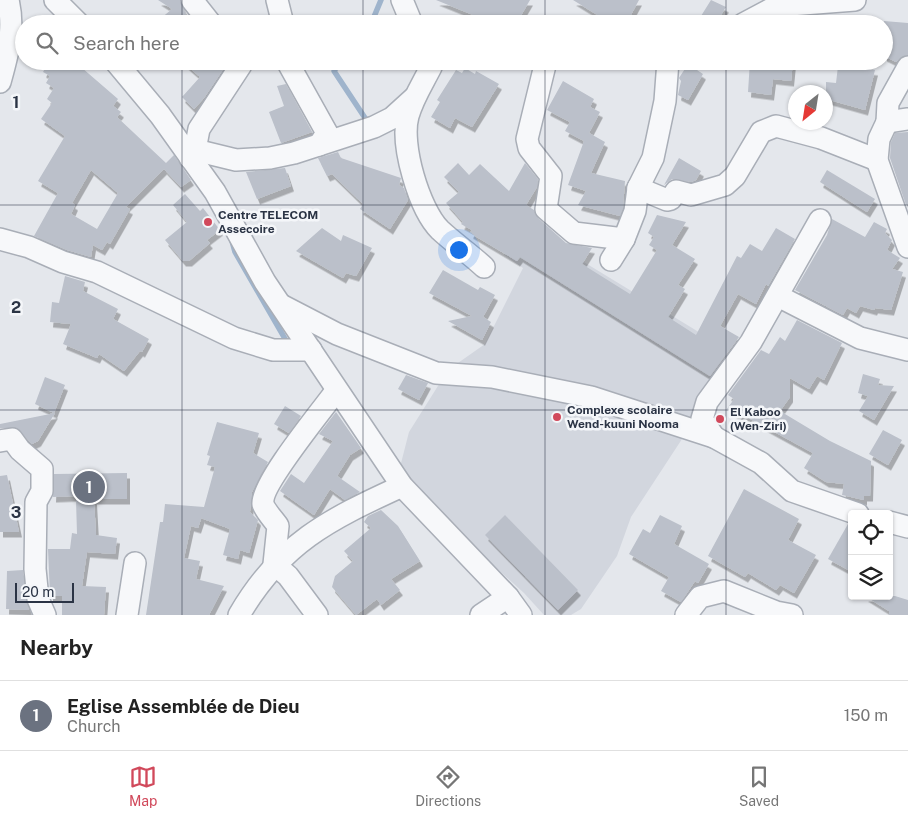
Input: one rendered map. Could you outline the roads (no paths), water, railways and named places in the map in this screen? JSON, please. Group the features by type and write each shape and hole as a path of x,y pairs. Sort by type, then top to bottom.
{"street":[{"path":"0,82 5,45 12,18 8,0"},
{"path":"56,0 70,15"},
{"path":"192,0 204,15"},
{"path":"277,0 281,15"},
{"path":"402,0 408,15"},
{"path":"757,15 776,3 855,0"},
{"path":"908,67 888,103 887,122 879,139 877,160 908,248"},
{"path":"122,70 193,154 265,282 336,391 402,486 508,597 521,615"},
{"path":"193,154 198,129 235,70"},
{"path":"291,70 327,134 319,145"},
{"path":"429,70 414,98 408,116 405,135 419,195 439,229 484,267"},
{"path":"544,70 526,139 529,148 550,176 546,209 574,233 624,239"},
{"path":"611,260 624,239 635,211 638,188 652,158 665,101 667,70"},
{"path":"193,154 236,160 270,158 319,145 374,127 392,118 414,98"},
{"path":"887,122 908,119"},
{"path":"638,188 671,200 676,191 691,196 725,185 735,176 761,132 776,126 821,138 877,160"},
{"path":"714,437 702,418 707,402 751,342 820,220"},
{"path":"0,239 29,247 63,262 97,272 234,338 273,350 311,350"},
{"path":"778,296 860,338 908,350"},
{"path":"280,304 337,334 436,373 492,377 591,397 714,437 760,463 792,491 848,511"},
{"path":"274,564 278,526 263,505 264,494 274,475 336,391"},
{"path":"0,441 12,439 20,450 42,469 42,491 36,502 35,568 38,599 45,615"},
{"path":"238,615 252,592 274,564 325,524 347,511 402,486"},
{"path":"893,523 908,527"},
{"path":"127,615 134,563"},
{"path":"274,564 288,576 317,615"},
{"path":"686,615 700,597 724,591 776,612 792,615"},
{"path":"481,615 508,597"}],"waterway":[{"path":"375,15 381,0"},
{"path":"335,70 369,124"},
{"path":"232,241 235,252 288,344"}],"place":[{"name":"Centre TELECOM Assecoire","path":"208,222"},
{"name":"Complexe scolaire Wend-kuuni Nooma","path":"557,417"},
{"name":"El Kaboo (Wen-Ziri)","path":"720,419"},
{"name":"Eglise Assemblée de Dieu","path":"89,487"}]}
